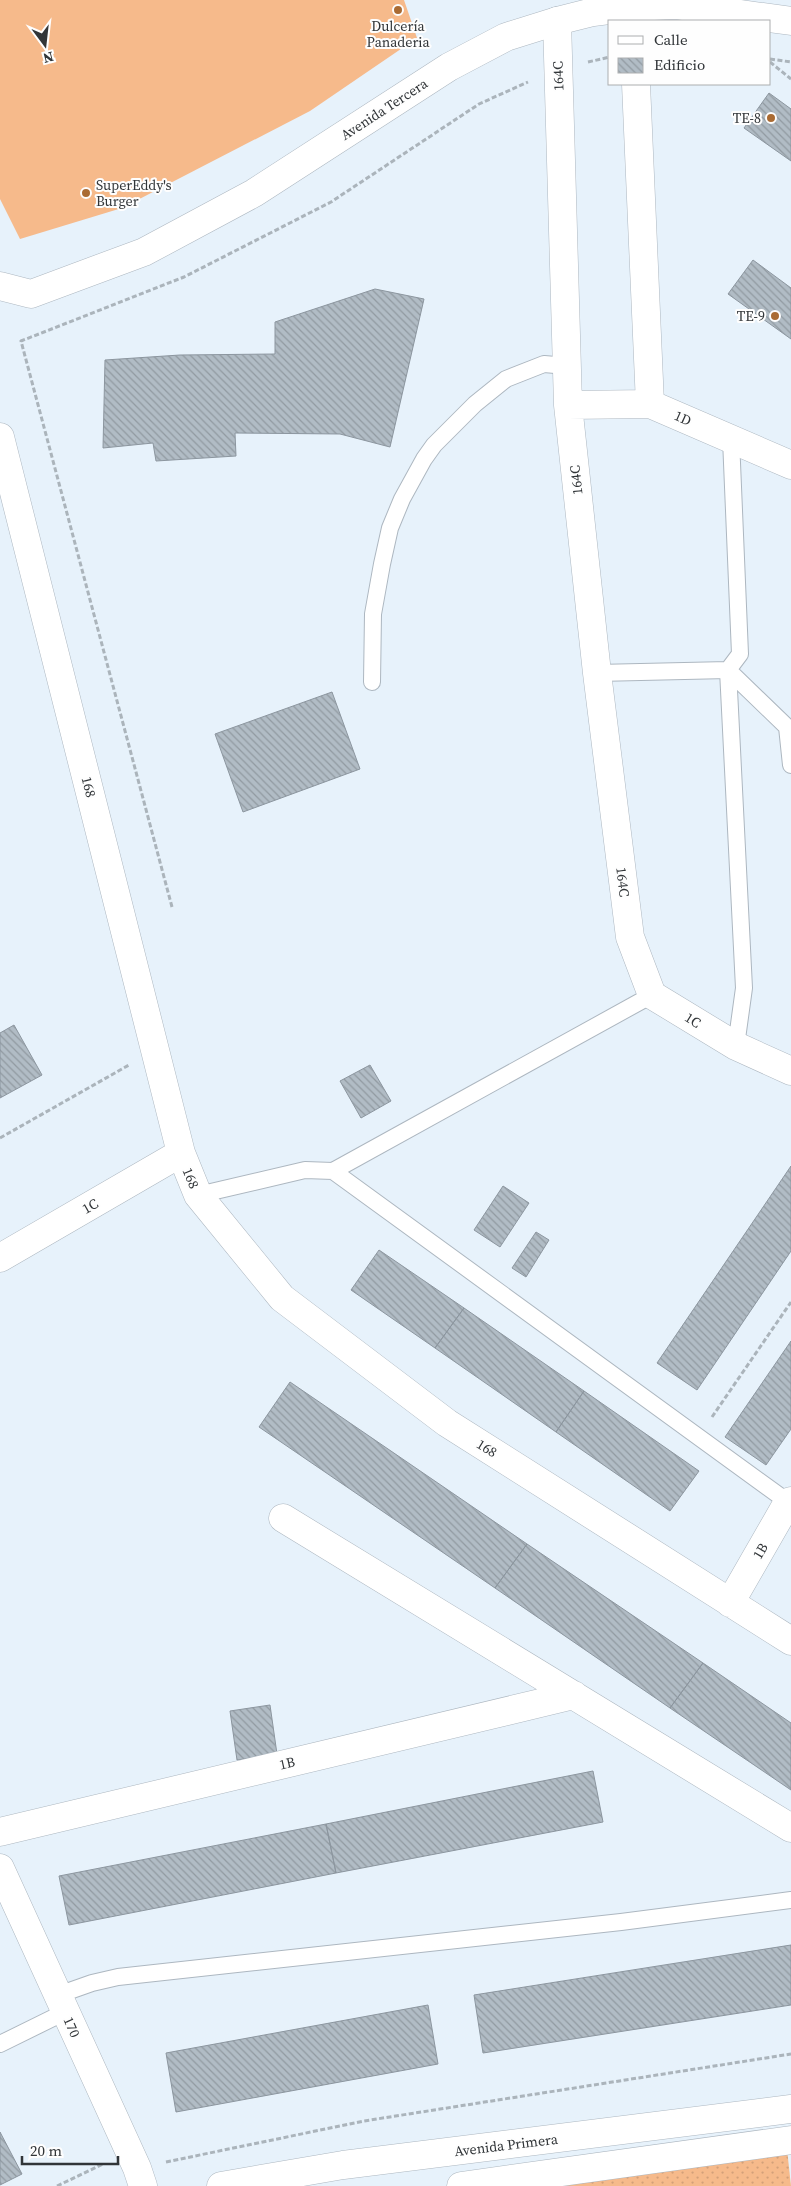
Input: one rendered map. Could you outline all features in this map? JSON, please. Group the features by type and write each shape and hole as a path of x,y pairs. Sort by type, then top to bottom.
{"street":[{"name":"Avenida Tercera","path":"0,286 31,294 144,252 254,193 449,67 506,37 557,20 593,12 633,14 675,5 791,21"},
{"name":"164C","path":"557,20 568,405 597,673 630,937 652,995"},
{"path":"636,85 650,404"},
{"name":"1D","path":"568,405 650,404 791,465"},
{"name":"168","path":"0,437 156,1050 180,1153 198,1196 282,1298 447,1423 791,1641"},
{"name":"1C","path":"652,995 736,1046 791,1071"},
{"name":"1C","path":"0,1258 180,1153"},
{"name":"1B","path":"730,1603 790,1502"},
{"path":"283,1518 791,1828"},
{"name":"1B","path":"0,1832 574,1695"},
{"name":"170","path":"0,1868 136,2169"},
{"name":"Avenida Primera","path":"221,2186 343,2165 791,2109"},
{"path":"461,2186 791,2140"}],"lane":[{"path":"372,682 373,614 390,528 402,499 424,459 434,445 475,404 506,379 544,364 567,366"},
{"path":"731,440 740,654 728,670 744,988 736,1046"},
{"path":"597,673 728,670 787,727 791,764"},
{"path":"198,1196 305,1170 332,1170 652,995"},
{"path":"332,1170 790,1502"},
{"path":"0,2044 92,1983 118,1977 622,1922 791,1900"}],"path":[{"path":"172,907 21,340 184,277 314,211 331,202 479,104 558,69 608,57"},
{"path":"771,61 791,62"},
{"path":"771,62 791,79"},
{"path":"0,1138 156,1050"},
{"path":"698,1436 791,1302"},
{"path":"57,2186 364,2121 791,2054"}],"shaded area":[{"path":"0,0 404,0 417,38 310,111 122,208 20,239 0,199"},
{"path":"787,2149 791,2186 528,2186"}],"building":[{"name":"TE-8","path":"769,93 791,109 791,161 744,128"},
{"name":"TE-9","path":"753,260 791,288 791,339 728,294"},
{"path":"375,289 424,299 390,447 340,434 235,433 236,456 156,461 153,443 103,448 105,360 180,355 275,354 275,322"},
{"path":"332,692 360,769 243,812 215,734"},
{"path":"14,1025 42,1075 0,1098 0,1033"},
{"path":"370,1065 391,1101 361,1118 340,1081"},
{"path":"791,1166 791,1251 697,1390 657,1363"},
{"path":"503,1186 529,1203 500,1247 474,1230"},
{"path":"536,1232 549,1240 526,1277 512,1268"},
{"path":"379,1250 464,1308 435,1348 351,1290"},
{"path":"464,1308 584,1391 556,1432 435,1348"},
{"path":"791,1341 791,1429 766,1465 725,1437"},
{"path":"290,1382 527,1544 495,1588 259,1427"},
{"path":"584,1391 699,1471 670,1511 556,1432"},
{"path":"527,1544 703,1663 670,1708 495,1588"},
{"path":"703,1663 791,1723 791,1790 670,1708"},
{"path":"270,1705 277,1754 237,1760 230,1711"},
{"path":"593,1771 603,1822 336,1873 326,1824"},
{"path":"326,1824 336,1873 69,1925 59,1876"},
{"path":"791,1945 791,2005 483,2053 474,1995"},
{"path":"428,2005 438,2064 176,2112 166,2053"},
{"path":"0,2132 22,2174 0,2185"}],"place":[{"name":"Dulcería Panaderia","path":"398,10"},
{"name":"TE-8","path":"771,118"},
{"name":"SuperEddy's Burger","path":"86,193"},
{"name":"TE-9","path":"775,316"}]}
